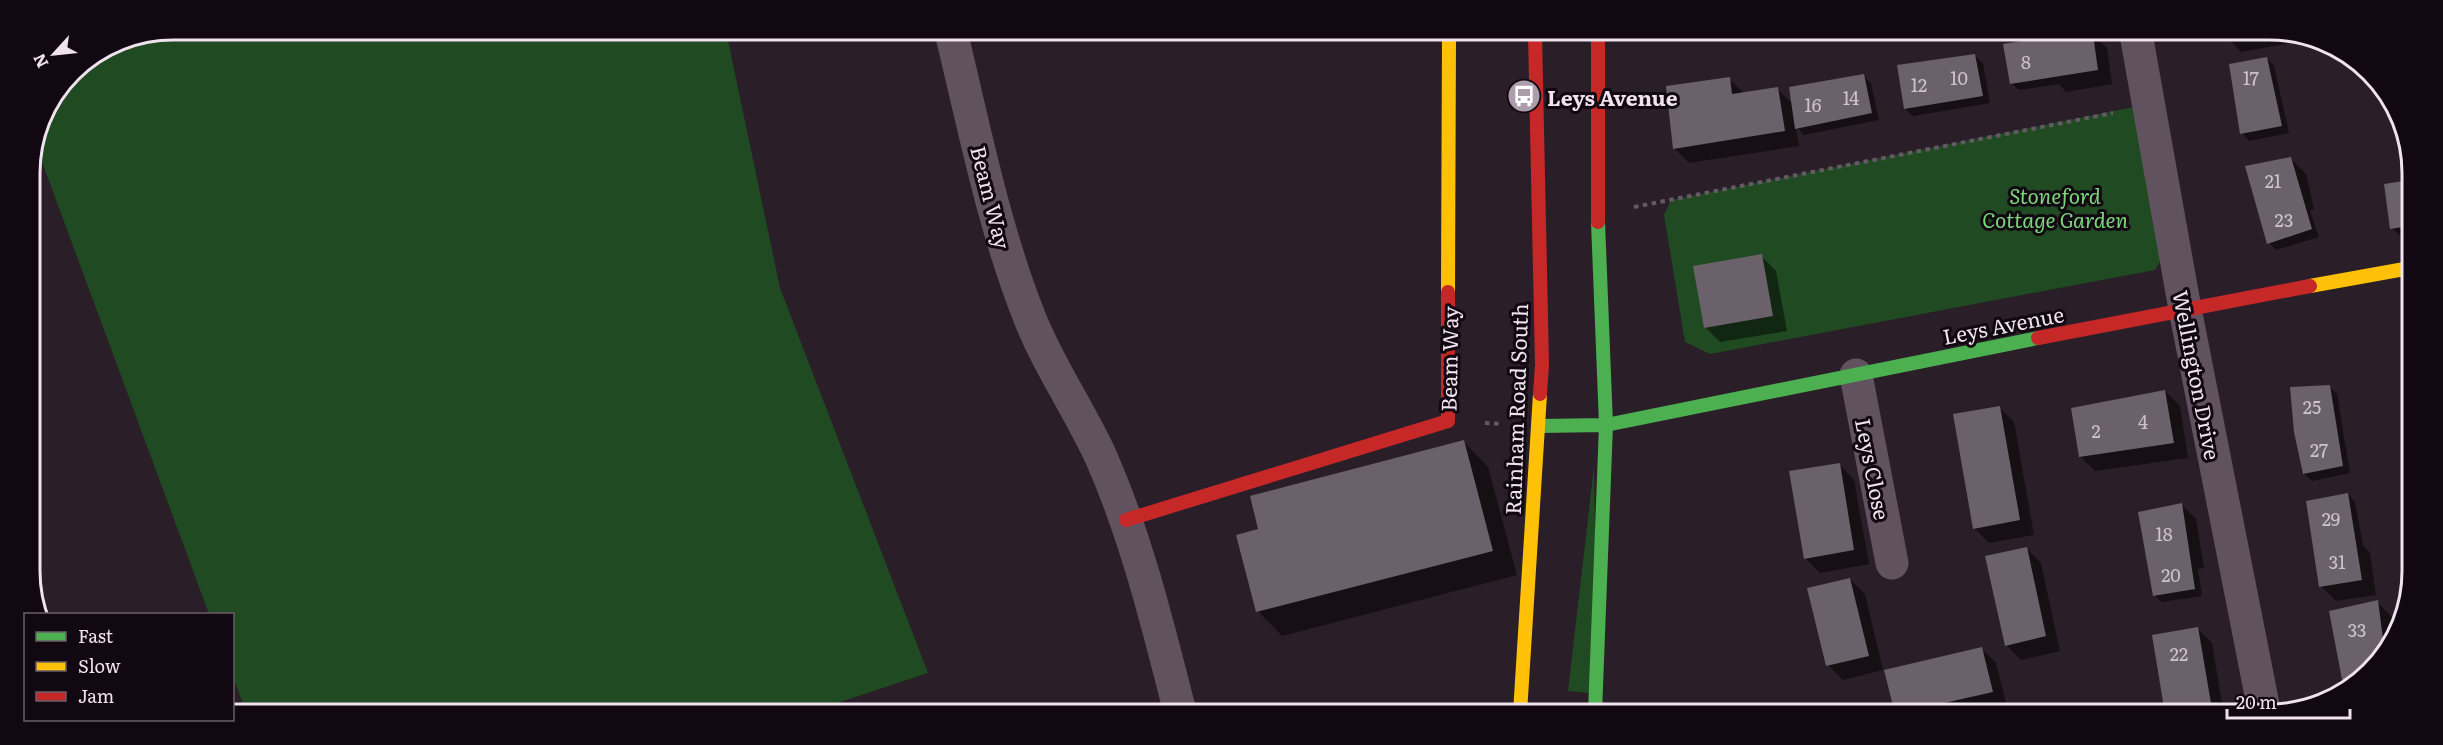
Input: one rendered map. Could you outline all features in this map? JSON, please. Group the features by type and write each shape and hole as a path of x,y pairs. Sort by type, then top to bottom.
{"street":[{"name":"Beam Way","path":"1126,520 1448,421 1449,40"},
{"name":"Rainham Road South","path":"1521,704 1542,365 1535,40"},
{"path":"1595,704 1606,425 1598,214 1598,40"},
{"name":"Wellington Drive","path":"2137,40 2185,309 2263,704"},
{"name":"Beam Way","path":"953,41 1006,252 1029,318 1101,457 1126,520 1144,576 1178,704"},
{"name":"Leys Avenue","path":"1539,426 1606,425 2185,309 2402,269"},
{"name":"Leys Close","path":"1857,375 1892,562"}],"path":[{"path":"1598,214 2118,112 2147,102"},
{"path":"1448,421 1539,426"}],"green space":[{"path":"165,41 728,41 780,288 928,673 834,704 243,704 234,680 234,613 209,613 41,161 51,122 58,107 75,84 84,84 84,75 107,58 139,45"},
{"name":"Stoneford Cottage Garden","path":"2139,106 2169,246 2155,270 1710,354 1685,342 1664,215 1671,200"},
{"path":"1594,467 1598,694 1568,691"}],"building":[{"path":"2027,40 2094,40 2098,70 2010,84 2003,44"},
{"path":"1975,54 1983,96 1904,109 1897,65"},
{"path":"2267,57 2282,126 2240,134 2229,64"},
{"path":"1864,74 1872,113 1795,129 1789,87"},
{"path":"1730,77 1732,94 1778,87 1785,131 1673,149 1666,86"},
{"path":"2291,157 2312,229 2267,244 2245,166"},
{"path":"2402,181 2402,227 2390,229 2384,184"},
{"path":"1762,254 1773,316 1704,328 1693,266"},
{"path":"2330,385 2343,466 2303,474 2294,432 2290,387"},
{"path":"2165,390 2174,443 2079,457 2071,408"},
{"path":"2000,406 2020,520 1973,529 1953,414"},
{"path":"1464,440 1493,551 1256,612 1236,535 1258,529 1250,496"},
{"path":"1840,463 1854,550 1804,559 1789,471"},
{"path":"2348,493 2362,580 2319,587 2306,501"},
{"path":"2182,503 2195,589 2153,596 2138,512"},
{"path":"2027,547 2046,636 2005,646 1985,556"},
{"path":"1850,578 1869,656 1826,666 1807,588"},
{"path":"2378,600 2383,640 2364,666 2343,683 2329,611"},
{"path":"2198,627 2211,704 2163,704 2152,635"},
{"path":"1982,647 1993,692 1940,704 1892,704 1884,670"}],"traffic: fast":[{"path":"1595,704 1606,425 1598,222"},
{"path":"1606,425 2038,338"},
{"path":"1539,426 1606,425"}],"traffic: slow":[{"path":"1448,292 1449,40"},
{"path":"2310,286 2402,269"},
{"path":"1521,704 1540,394"}],"traffic: jam":[{"path":"1535,40 1542,365 1540,394"},
{"path":"1598,40 1598,222"},
{"path":"2038,338 2310,286"},
{"path":"1126,520 1448,421 1448,292"}],"place":[{"name":"Leys Avenue","path":"1524,96"}]}
